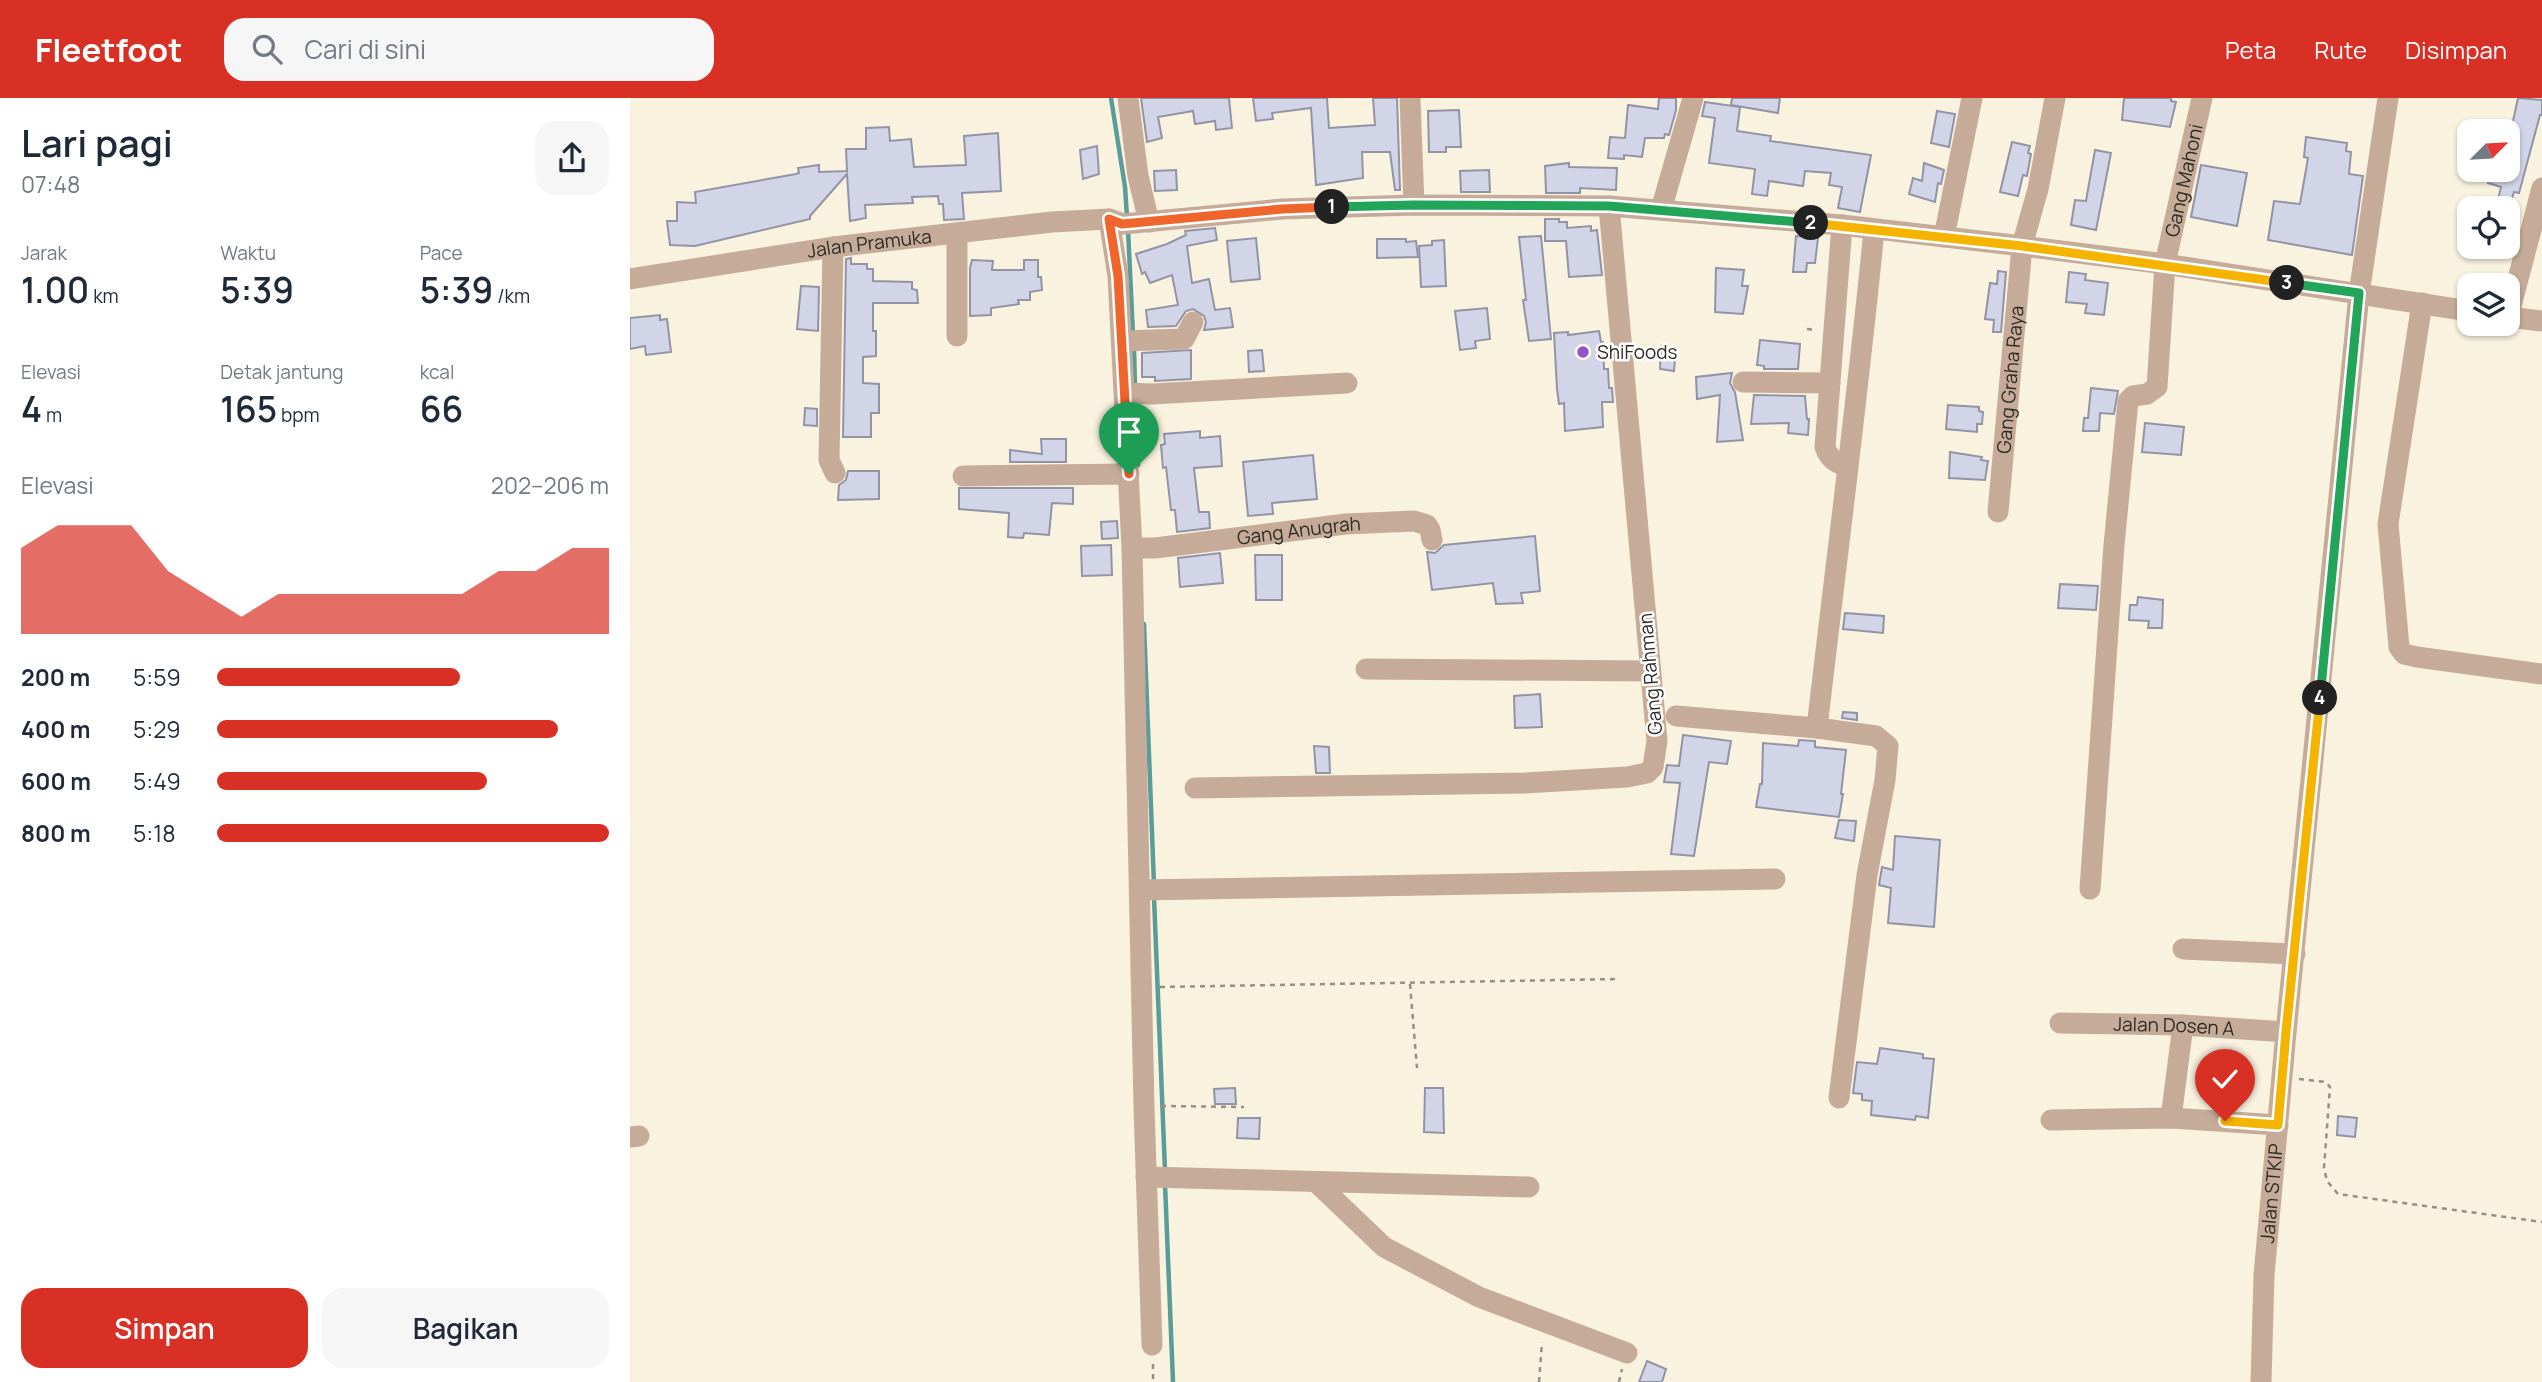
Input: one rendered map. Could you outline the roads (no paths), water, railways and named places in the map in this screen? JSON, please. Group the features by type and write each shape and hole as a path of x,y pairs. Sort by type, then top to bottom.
{"street":[{"path":"1128,98 1138,176 1118,276 1133,341 1137,394 1129,474 1141,548 1157,1178 1152,1345"},
{"path":"1410,98 1414,205"},
{"path":"1661,211 1693,98"},
{"path":"1944,237 1972,98"},
{"name":"Gang Graha Raya","path":"1998,512 2022,246 2038,189 2055,98"},
{"name":"Gang Mahoni","path":"2090,889 2114,545 2128,401 2133,396 2147,394 2157,387 2165,264 2202,98"},
{"name":"Jalan STKIP","path":"2261,1382 2264,1275 2286,1032 2388,98"},
{"path":"2520,273 2542,188"},
{"name":"Jalan Pramuka","path":"630,279 833,247 1052,222 1130,222 1282,209 1414,205 1609,206 1842,225 2022,246 2165,264 2457,309"},
{"name":"Gang Rahman","path":"1195,788 1525,783 1639,775 1653,767 1657,741 1609,206"},
{"path":"1842,225 1825,447 1828,456 1847,467"},
{"path":"1816,728 1858,393 1874,230"},
{"path":"957,233 957,336"},
{"path":"833,247 829,460 835,473"},
{"path":"2422,303 2388,524 2399,647 2404,654 2417,657 2542,674"},
{"path":"2520,318 2542,321"},
{"path":"1133,341 1184,340 1193,323"},
{"path":"1743,382 1830,383"},
{"path":"1137,394 1347,383"},
{"path":"962,476 1129,474"},
{"name":"Gang Anugrah","path":"1141,548 1346,524 1414,521 1426,525 1432,540"},
{"path":"1366,668 1649,671"},
{"path":"1676,716 1816,728 1875,736 1885,741 1889,753 1867,874 1839,1098"},
{"path":"1150,889 1775,878"},
{"path":"2183,949 2295,954"},
{"name":"Jalan Dosen A","path":"2060,1023 2183,1025 2286,1032"},
{"path":"2171,1118 2183,1025"},
{"path":"2051,1120 2171,1118 2278,1125"},
{"path":"1157,1178 1529,1188"},
{"path":"1317,1183 1384,1247 1479,1297 1628,1353"}],"waterway":[{"path":"1111,98 1127,217"},
{"path":"1128,229 1133,335"},
{"path":"1134,348 1135,388"},
{"path":"1136,400 1138,465"},
{"path":"1144,624 1154,885"},
{"path":"1154,897 1165,1171"},
{"path":"1165,1184 1173,1382"}],"place":[{"name":"ShiFoods","path":"1583,352"}]}
